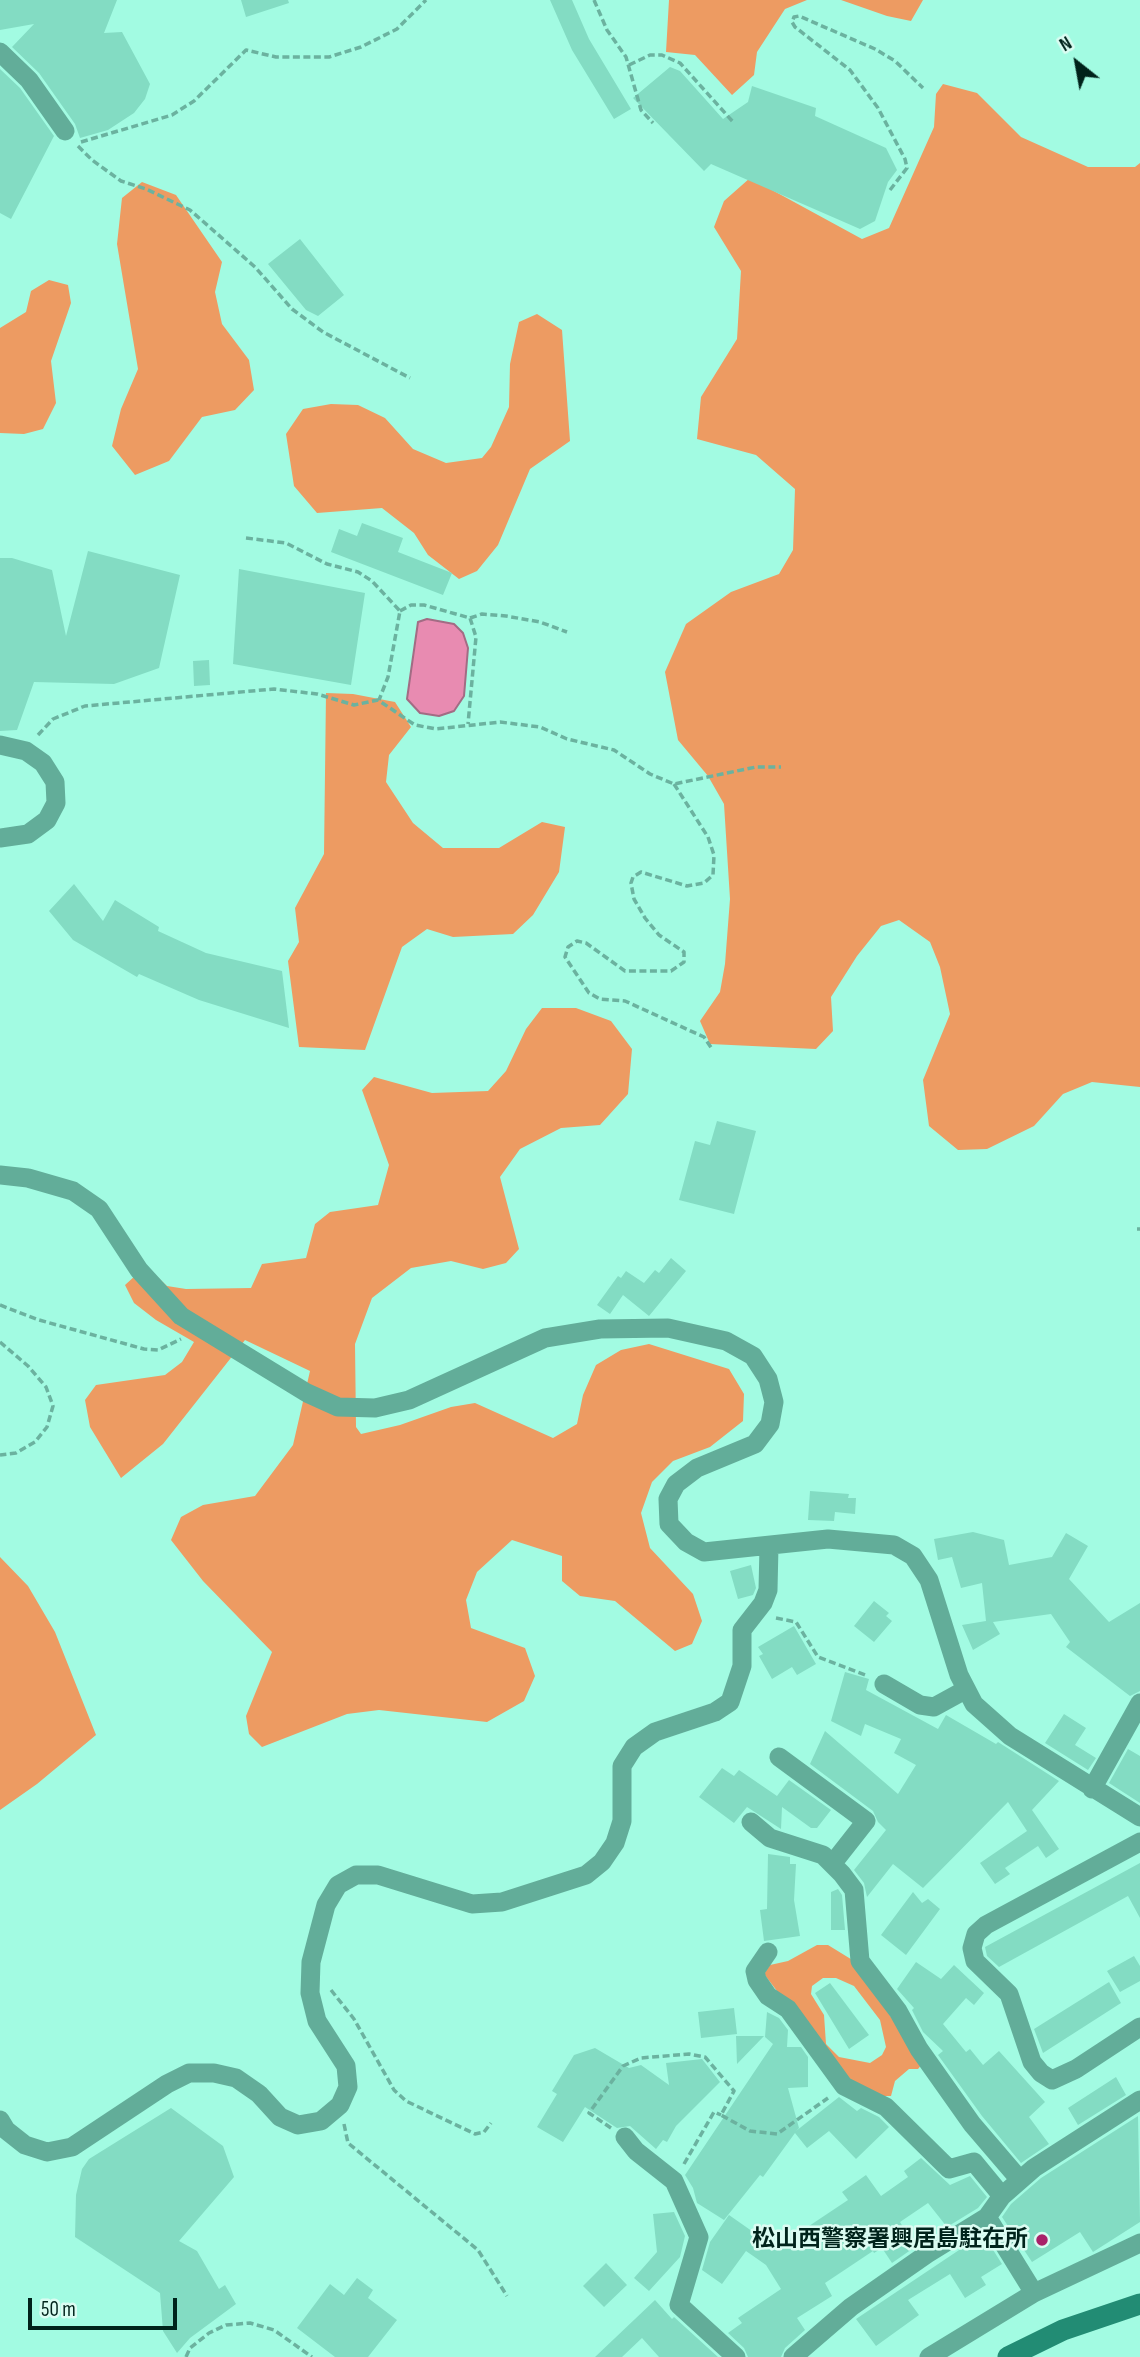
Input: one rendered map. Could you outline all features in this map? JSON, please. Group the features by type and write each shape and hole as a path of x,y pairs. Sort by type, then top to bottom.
{"main road":[{"path":"1008,2357 1063,2330 1140,2304"}],"street":[{"path":"0,52 29,80 65,131"},
{"path":"0,745 26,751 43,763 55,782 56,803 47,820 29,834 0,838"},
{"path":"0,1175 28,1178 73,1191 99,1209 160,1296 194,1325 307,1393 338,1407 375,1408 409,1400 545,1338 600,1329 668,1328 726,1341 753,1356 768,1379 774,1402 770,1424 755,1444 697,1468 676,1484 668,1499 669,1524 686,1542 704,1552 828,1539 894,1545 913,1556 929,1580 965,1690 987,1718 1091,1789 1140,1817"},
{"path":"0,2120 6,2130 26,2145 47,2152 72,2147 167,2084 189,2073 214,2073 236,2078 259,2095 280,2117 298,2125 321,2121 340,2105 348,2087 346,2066 317,2021 310,1993 311,1962 326,1905 338,1885 356,1875 378,1875 472,1903 492,1903 555,1887 586,1875 602,1862 615,1843 622,1821 622,1766 634,1747 655,1732 715,1712 730,1702 742,1666 743,1630 768,1590 769,1546"},
{"path":"884,1684 920,1705 934,1707 965,1690"},
{"path":"1091,1789 1140,1703"},
{"path":"779,1758 866,1821 833,1863"},
{"path":"751,1822 770,1838 823,1855 833,1863 854,1891 860,1961 898,2011 919,2049 972,2124 1020,2180"},
{"path":"1140,1842 986,1925 976,1934 972,1948 975,1961 1009,1994 1032,2062 1041,2073 1052,2080 1064,2076 1140,2027"},
{"path":"768,1952 755,1971 757,1980 768,1996 788,2009 844,2086 886,2107 949,2169 974,2162 1002,2196"},
{"path":"793,2357 851,2307 987,2217 1002,2196 1020,2180 1122,2108 1140,2100"},
{"path":"625,2137 636,2151 674,2181 699,2237 679,2305 736,2357"},
{"path":"987,2217 1034,2293"},
{"path":"929,2357 1034,2293 1140,2243"}],"path":[{"path":"410,378 323,332 292,309 242,254 190,210 146,189 121,181 92,160 75,143 172,116 194,101 246,51 276,57 329,57 361,47 397,29 426,0"},
{"path":"594,0 629,65 636,83 635,96 641,110 653,123"},
{"path":"890,191 906,168 905,159 878,108 850,70 795,27 792,22 794,17 799,16 875,49 895,61 923,88"},
{"path":"629,65 650,55 662,55 680,62 734,123"},
{"path":"246,538 286,543 327,564 358,572 372,581 400,611"},
{"path":"400,611 411,605 424,605 470,618 482,614 540,622 567,632"},
{"path":"379,700 388,677 400,611"},
{"path":"468,724 476,637 470,618"},
{"path":"26,751 53,719 85,706 274,690 317,694 354,705 379,700 415,725 436,730 500,722 540,727 567,739 614,750 650,774 674,784 756,767 780,767"},
{"path":"674,784 708,837 714,855 713,875 704,883 687,886 640,872 633,877 631,883 634,899 645,918 659,935 676,944 684,952 684,962 671,971 625,971 586,943 577,941 568,947 565,957 589,993 600,999 625,1000 704,1037 712,1049"},
{"path":"0,1305 39,1320 144,1349 159,1350 180,1340 194,1325"},
{"path":"0,1342 28,1366 46,1387 53,1406 47,1427 35,1441 16,1453 0,1455"},
{"path":"772,1612 776,1618 796,1622 818,1657 884,1684"},
{"path":"328,1982 339,2003 354,2020 381,2072 406,2101 475,2134 484,2132 491,2123"},
{"path":"625,2137 589,2113 624,2066 641,2058 689,2054 705,2057 734,2091 721,2115"},
{"path":"674,2181 713,2112 750,2131 777,2134 844,2086"},
{"path":"340,2105 348,2143 478,2250 506,2296"},
{"path":"186,2357 190,2348 209,2333 226,2325 250,2323 274,2330 312,2357"}],"shaded area":[{"path":"669,0 807,0 785,9 757,52 754,75 732,95 695,55 666,52"},
{"path":"841,0 923,0 911,21 887,16"},
{"path":"943,84 977,93 1021,137 1088,167 1135,167 1140,163 1140,1087 1092,1082 1063,1094 1034,1126 987,1149 958,1150 929,1126 923,1080 950,1014 940,967 930,942 899,920 881,926 857,956 831,997 833,1031 816,1049 710,1044 700,1021 720,992 730,899 724,804 708,776 678,740 665,672 686,624 731,592 779,574 793,550 795,489 756,455 697,439 701,397 737,339 741,271 714,227 724,201 750,178 862,239 889,228 934,127 936,94"},
{"path":"142,182 176,195 222,262 215,292 222,324 249,360 254,390 235,410 202,417 169,461 135,475 112,446 121,409 138,369 117,244 122,198"},
{"path":"49,280 68,285 71,303 51,361 56,403 43,429 24,434 0,433 0,328 26,312 31,291"},
{"path":"537,314 562,330 570,441 530,469 498,545 477,571 459,579 428,555 414,533 382,508 317,513 294,486 286,434 303,409 331,404 358,405 385,418 413,449 446,463 482,458 491,447 509,407 510,364 519,322"},
{"path":"427,619 454,624 463,633 468,648 464,696 454,711 439,716 420,713 407,699 418,622"},
{"path":"326,693 353,694 395,702 411,727 389,755 386,782 413,823 443,848 499,848 542,822 565,827 559,872 533,915 513,934 453,937 427,929 402,947 365,1050 299,1047 288,961 299,942 295,908 324,854"},
{"path":"542,1008 576,1008 611,1021 632,1049 628,1094 600,1125 561,1128 520,1149 500,1177 519,1249 506,1263 483,1269 451,1261 411,1268 372,1298 355,1344 356,1427 361,1434 400,1425 451,1407 475,1403 553,1438 577,1424 583,1395 596,1365 621,1350 649,1344 729,1369 744,1394 743,1421 710,1447 673,1461 652,1482 641,1513 650,1548 693,1594 702,1621 692,1644 675,1651 615,1601 580,1596 562,1581 562,1556 512,1540 477,1572 466,1600 471,1628 525,1648 535,1676 524,1701 487,1722 379,1710 347,1714 262,1747 249,1734 246,1716 272,1652 203,1581 171,1540 181,1517 203,1505 255,1496 293,1445 310,1371 245,1340 163,1444 121,1478 90,1427 85,1400 96,1385 165,1375 182,1362 194,1342 156,1320 134,1303 125,1285 146,1266 167,1286 186,1289 251,1288 262,1264 306,1258 315,1224 330,1212 378,1205 389,1165 362,1090 374,1077 432,1093 488,1091 506,1071 526,1029"},
{"path":"0,1557 28,1586 55,1632 96,1735 37,1784 0,1810"},
{"path":"817,1945 828,1945 854,1961 922,2064 918,2069 909,2069 895,2081 891,2096 878,2096 849,2085 764,1974 770,1965 788,1961","holes":["823,1978 836,1978 854,1986 880,2020 886,2047 882,2055 870,2063 839,2057 826,2044 824,2015 811,1994 812,1986"]}],"building":[{"path":"0,0 117,0 104,33 122,32 150,84 145,99 134,113 108,130 80,138 75,124 39,73 12,47 34,24 0,30"},
{"path":"241,0 288,0 289,3 246,17"},
{"path":"550,0 572,0 589,39 631,109 614,119 572,50"},
{"path":"670,67 680,71 723,119 748,102 752,86 816,108 815,116 886,148 897,170 888,182 875,221 860,229 711,164 704,171 633,98"},
{"path":"0,69 20,88 54,136 11,219 0,213"},
{"path":"300,239 344,295 318,316 306,310 268,264"},
{"path":"362,523 403,538 398,552 452,573 443,595 331,552 339,529 357,536"},
{"path":"88,551 180,575 159,668 114,684 34,682 17,730 0,731 0,558 12,558 52,570 66,636"},
{"path":"239,569 365,593 351,685 233,664"},
{"path":"209,660 210,685 194,686 193,661"},
{"path":"74,884 103,921 115,900 159,927 158,931 206,953 282,971 289,1028 199,1000 139,974 137,977 73,940 49,911"},
{"path":"717,1121 756,1131 734,1214 679,1200 695,1141 710,1145"},
{"path":"671,1258 686,1271 649,1316 623,1295 610,1314 597,1305 618,1276 621,1278 626,1271 644,1283 655,1270 659,1273"},
{"path":"810,1491 849,1494 848,1498 856,1498 855,1514 835,1512 834,1521 808,1520"},
{"path":"973,1532 1004,1540 1009,1565 1052,1557 1066,1533 1088,1546 1069,1579 1109,1622 1140,1603 1140,1691 1130,1696 1066,1647 1070,1642 1051,1614 993,1622 1000,1634 973,1650 962,1625 986,1621 982,1583 961,1588 952,1557 938,1560 934,1539"},
{"path":"751,1565 756,1588 753,1595 738,1599 730,1571"},
{"path":"874,1601 889,1613 886,1616 892,1621 874,1642 854,1626"},
{"path":"794,1626 816,1664 797,1675 792,1667 772,1679 759,1656 763,1654 758,1647"},
{"path":"845,1672 869,1679 866,1690 938,1729 946,1715 996,1744 998,1742 1059,1781 1032,1810 1059,1849 1046,1858 1038,1846 1005,1868 1010,1874 995,1884 980,1863 1027,1831 1008,1802 923,1888 893,1864 867,1897 864,1883 854,1870 886,1830 873,1811 810,1764 825,1731 898,1794 916,1765 894,1753 901,1739 865,1724 861,1736 831,1721"},
{"path":"1064,1714 1086,1728 1075,1745 1096,1758 1088,1770 1045,1743"},
{"path":"1128,1749 1140,1756 1140,1803 1109,1783"},
{"path":"722,1768 734,1776 739,1770 777,1796 789,1780 831,1810 817,1828 811,1828 782,1807 781,1829 747,1807 734,1823 699,1797"},
{"path":"768,1854 790,1857 790,1864 796,1864 794,1900 800,1936 764,1941 760,1910 767,1909"},
{"path":"1140,1863 1140,1918 1128,1896 999,1967 987,1956 985,1947"},
{"path":"838,1889 842,1895 845,1930 831,1930 831,1892"},
{"path":"913,1892 922,1903 928,1899 940,1909 906,1955 881,1935"},
{"path":"1134,1956 1140,1966 1140,1981 1120,1992 1107,1971"},
{"path":"916,1962 941,1979 954,1965 984,1993 974,2005 966,1998 943,2024 966,2052 970,2049 983,2065 999,2051 1045,2102 1029,2117 1049,2144 1021,2163 982,2116 938,2055 943,2051 923,2032 912,2010 914,2008 897,1989"},
{"path":"1109,1982 1121,2003 1043,2053 1034,2029"},
{"path":"830,1983 869,2035 849,2049 815,1993"},
{"path":"734,2008 737,2034 701,2038 698,2012"},
{"path":"767,2012 779,2018 788,2030 787,2047 801,2047 808,2057 808,2087 788,2088 799,2128 796,2131 839,2097 857,2111 861,2108 879,2117 889,2127 856,2159 829,2131 807,2148 795,2133 763,2177 760,2175 724,2220 697,2203 693,2188 685,2175 773,2044 765,2037"},
{"path":"736,2036 764,2036 737,2064"},
{"path":"595,2048 629,2068 641,2065 669,2085 666,2063 702,2059 720,2082 676,2126 667,2142 663,2140 656,2149 630,2126 617,2128 585,2107 563,2142 537,2127 557,2094 552,2091 574,2055"},
{"path":"1116,2077 1126,2095 1078,2125 1068,2108"},
{"path":"171,2108 223,2146 234,2177 179,2241 197,2251 219,2289 225,2285 236,2304 190,2338 177,2353 163,2331 160,2293 75,2237 76,2195 82,2169 89,2159"},
{"path":"1138,2116 1140,2222 1093,2252 1080,2232 1032,2262 1002,2217 1011,2204 1041,2178"},
{"path":"921,2158 950,2185 970,2176 987,2197 978,2208 947,2227 928,2203 900,2222 915,2247 892,2263 882,2248 874,2253 873,2251 825,2283 832,2296 797,2318 805,2330 785,2348 781,2357 748,2357 744,2348 728,2333 742,2323 738,2318 781,2289 766,2265 746,2251 722,2284 702,2270 710,2242 729,2215 776,2248 848,2200 842,2192 866,2175 881,2196 908,2177 904,2171"},
{"path":"674,2212 685,2236 680,2257 649,2291 634,2278 657,2252 653,2214"},
{"path":"983,2234 1002,2264 981,2277 986,2285 965,2298 950,2274 908,2300 919,2315 876,2346 856,2319"},
{"path":"606,2263 627,2285 604,2307 583,2286"},
{"path":"357,2278 373,2290 368,2298 397,2320 368,2357 335,2357 297,2328 330,2284 344,2295"},
{"path":"655,2300 672,2319 674,2317 718,2357 659,2357 642,2338 622,2357 595,2357"}],"place":[{"name":"松山西警察署興居島駐在所","path":"1042,2240"}]}
